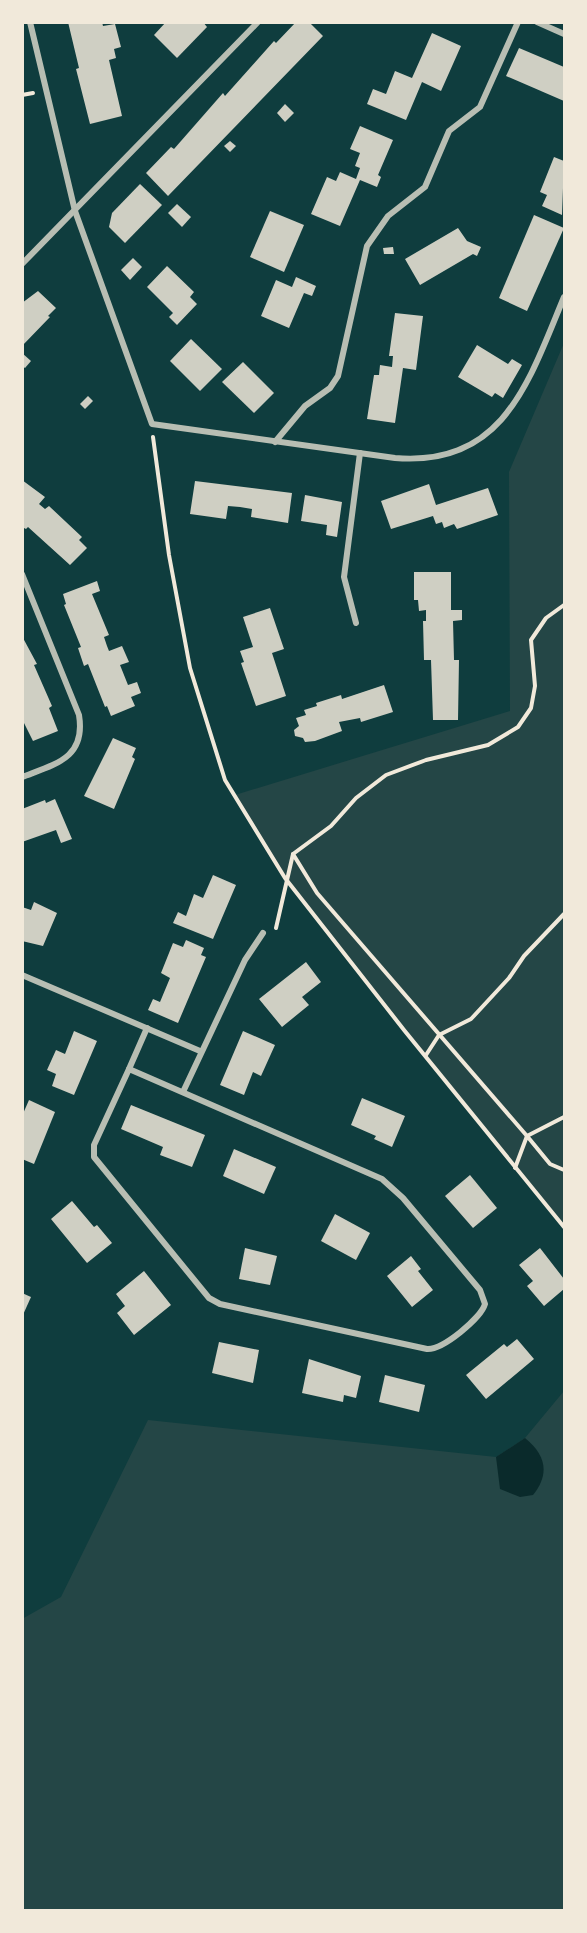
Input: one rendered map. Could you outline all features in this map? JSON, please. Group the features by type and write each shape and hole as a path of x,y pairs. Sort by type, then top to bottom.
{"street":[{"path":"30,22 75,211 152,424 360,453 429,458 463,449 489,434 500,424 519,397 564,297"},
{"path":"22,264 258,22"},
{"path":"275,442 305,406 330,388 338,376 367,246 388,216 425,187 449,131 480,107 518,22"},
{"path":"537,22 564,34"},
{"path":"356,623 344,577 360,453"},
{"path":"22,574 80,723 77,746 69,755 22,777"},
{"path":"183,1092 200,1051 245,960 263,933"},
{"path":"22,975 200,1051"},
{"path":"129,1069 382,1179 397,1191 480,1290 485,1304 480,1316 442,1345 428,1349 220,1304 209,1298 94,1158 94,1145 147,1028"}],"path":[{"path":"152,424 169,555 190,668 225,780 285,878 564,1227"},
{"path":"263,933 277,928 285,878 293,854 331,826 356,798 386,775 426,760 488,746 518,728 531,708 535,686 531,640 546,618 564,605"},
{"path":"293,854 317,893 550,1164 564,1170"},
{"path":"426,1055 439,1035 471,1019 509,978 524,956 564,914"},
{"path":"515,1167 526,1136 564,1117"}],"shaded area":[{"path":"564,343 564,1227 285,878 235,795 510,711 509,472"},
{"path":"564,1391 564,1910 23,1910 22,1619 61,1597 148,1420 496,1457 525,1438"},
{"path":"525,1438 538,1451 543,1472 542,1480 533,1495 520,1497 500,1489 496,1457"}],"building":[{"path":"68,22 102,22 103,26 115,24 121,47 114,49 116,58 109,60 122,116 90,124 76,69 79,68"},
{"path":"166,22 203,22 207,27 177,58 154,35"},
{"path":"296,22 309,22 323,36 168,196 146,173 171,147 174,149 223,93 225,96 274,41 276,43"},
{"path":"432,33 461,46 441,91 422,82 406,120 367,104 373,89 386,94 395,71 412,78"},
{"path":"519,48 564,67 564,101 506,76"},
{"path":"285,104 294,113 285,122 277,113"},
{"path":"360,126 393,140 378,175 381,177 377,187 360,180 340,226 311,214 327,177 336,181 340,172 356,179 360,168 355,166 360,153 350,149"},
{"path":"230,141 236,146 230,152 224,146"},
{"path":"554,157 564,161 562,215 542,206 547,195 540,192"},
{"path":"140,184 162,205 125,243 109,227 112,213"},
{"path":"177,204 191,217 182,227 168,213"},
{"path":"270,211 304,225 284,272 250,257"},
{"path":"534,215 564,228 527,311 499,298"},
{"path":"458,228 467,241 481,247 477,256 473,254 420,285 405,259"},
{"path":"393,247 394,254 384,254 383,248"},
{"path":"133,258 142,267 130,280 121,270"},
{"path":"167,266 194,292 190,297 197,304 177,325 169,317 173,313 147,287"},
{"path":"296,277 316,286 312,296 304,293 289,328 261,316 276,280 292,287"},
{"path":"38,291 56,308 22,346 22,303"},
{"path":"395,313 423,316 416,370 403,368 395,423 367,419 374,375 379,375 380,365 392,367 393,356 389,356"},
{"path":"191,339 222,369 200,391 170,361"},
{"path":"477,345 508,364 512,359 522,365 503,398 495,393 492,397 458,377"},
{"path":"22,353 31,361 25,368 22,366"},
{"path":"243,362 274,393 254,413 222,382"},
{"path":"88,396 93,401 85,409 80,404"},
{"path":"22,480 45,497 39,504 45,509 49,506 82,537 79,540 87,548 70,565 28,527 26,529 22,527"},
{"path":"195,481 292,493 288,523 251,517 252,509 240,507 228,506 226,519 190,514"},
{"path":"429,484 436,505 488,488 498,515 457,529 454,524 444,528 442,522 436,524 433,516 391,529 381,501"},
{"path":"305,495 342,502 337,537 326,535 327,525 301,521"},
{"path":"414,572 451,572 451,610 462,610 462,620 453,621 454,660 459,660 458,720 433,720 431,660 424,660 423,621 426,621 426,610 419,611 418,600 414,600"},
{"path":"97,581 100,591 92,594 109,635 104,637 107,646 109,651 122,646 129,662 120,665 128,685 137,682 141,693 131,697 135,706 111,716 107,706 105,707 88,664 84,666 78,648 81,647 64,605 66,604 63,594"},
{"path":"270,608 284,649 272,653 286,696 256,706 241,663 244,662 240,651 253,647 243,617"},
{"path":"23,638 37,664 34,665 52,706 49,708 58,731 33,741 22,719"},
{"path":"384,685 393,712 361,722 360,718 339,722 342,731 315,741 305,742 303,738 295,736 294,730 299,726 296,718 306,715 304,710 317,706 316,703 341,695 342,699"},
{"path":"113,738 136,748 132,757 135,759 114,809 84,796"},
{"path":"55,799 72,839 61,843 56,830 22,842 22,809 45,800 46,803"},
{"path":"213,875 236,885 213,939 173,923 178,912 186,916 194,894 203,898"},
{"path":"34,902 57,913 43,946 22,941 22,907 31,910"},
{"path":"186,940 204,948 201,955 206,957 178,1023 148,1010 153,999 160,1002 170,978 161,973 173,943 183,947"},
{"path":"306,962 321,982 302,997 309,1005 282,1027 259,999"},
{"path":"74,1031 97,1041 74,1095 52,1086 56,1074 47,1070 56,1050 65,1054"},
{"path":"243,1031 275,1045 261,1076 253,1072 244,1095 220,1085"},
{"path":"362,1098 405,1116 392,1147 374,1139 376,1136 351,1125"},
{"path":"29,1100 55,1112 34,1164 22,1159 22,1116"},
{"path":"131,1105 205,1135 192,1167 160,1155 163,1147 121,1129"},
{"path":"234,1149 276,1167 264,1194 223,1176"},
{"path":"470,1175 497,1208 473,1228 445,1196"},
{"path":"72,1201 94,1227 97,1225 112,1243 87,1263 51,1219"},
{"path":"335,1214 370,1233 356,1260 321,1241"},
{"path":"245,1248 277,1256 270,1285 239,1279"},
{"path":"540,1248 564,1279 564,1289 544,1306 527,1286 533,1281 519,1265"},
{"path":"411,1256 421,1269 418,1271 433,1290 412,1307 387,1276"},
{"path":"144,1271 171,1305 134,1335 117,1313 125,1306 116,1294"},
{"path":"22,1293 31,1297 22,1317"},
{"path":"517,1339 534,1359 486,1399 466,1375 504,1344 507,1347"},
{"path":"219,1342 259,1350 253,1383 212,1373"},
{"path":"309,1359 361,1376 356,1398 344,1395 343,1402 302,1393"},
{"path":"385,1375 425,1385 419,1412 379,1402"}]}
